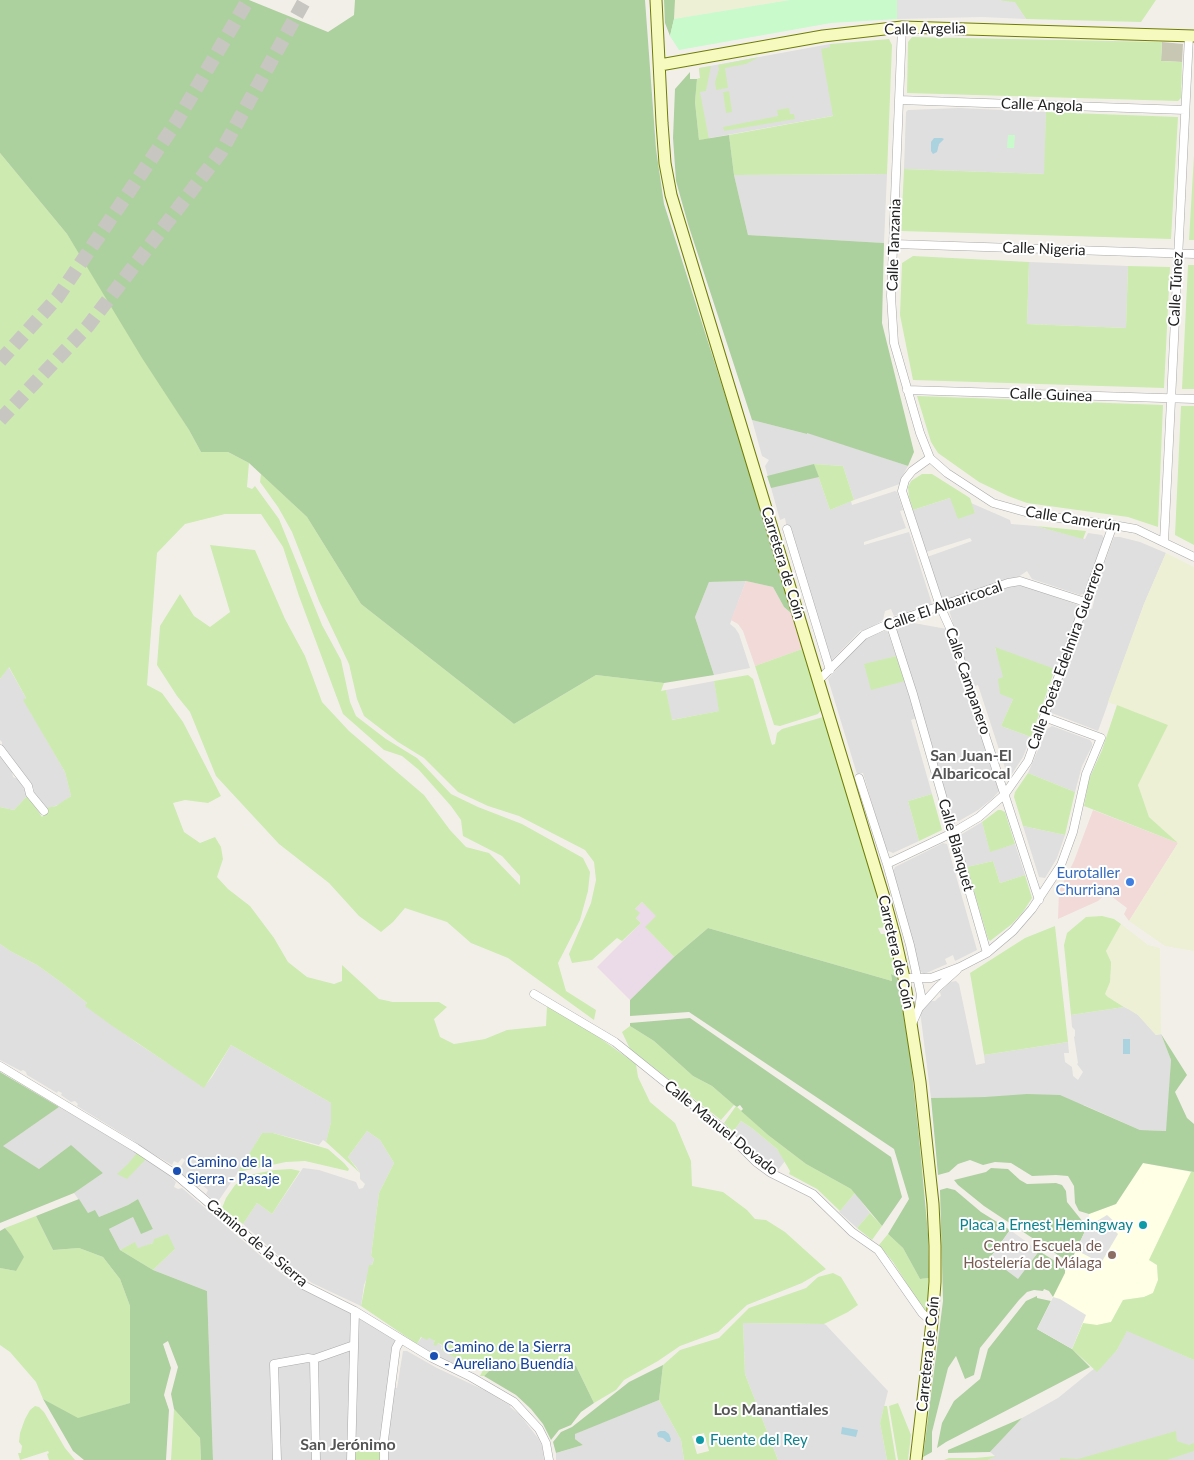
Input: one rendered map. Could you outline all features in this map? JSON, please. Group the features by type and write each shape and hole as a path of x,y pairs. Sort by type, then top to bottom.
{"street":[{"name":"Carretera de Coín","path":"656,0 665,163 671,195 896,938 904,978 912,1025 933,1204 935,1282 916,1460"},
{"name":"Calle Argelia","path":"660,65 823,36 902,27 1191,36"},
{"name":"Calle Tanzania","path":"902,27 892,296 894,342 924,446 930,458"},
{"name":"Calle Túnez","path":"1164,542 1185,110 1191,36"},
{"name":"Calle Angola","path":"899,100 1185,110"},
{"name":"Calle Nigeria","path":"894,244 1194,254"},
{"name":"Calle Guinea","path":"907,390 1194,400"},
{"name":"Calle Camerún","path":"930,458 947,473 993,503 1036,515 1136,529 1194,557"},
{"name":"Calle Campanero","path":"930,458 912,471 905,480 902,490 1040,900"},
{"name":"Calle Poeta Edelmira Guerrero","path":"887,864 952,833 979,817 1005,794 1028,761 1113,525"},
{"path":"787,529 830,670"},
{"name":"Calle El Albaricocal","path":"818,681 864,635 890,623 1008,583 1020,581 1084,602"},
{"name":"Calle Blanquet","path":"890,623 913,694 987,953"},
{"path":"904,978 931,978 960,967 987,953 1013,931 1040,900 1061,865 1073,832 1086,774 1101,738 1044,717"},
{"path":"0,749 28,786 30,794 44,811"},
{"name":"Carretera de Coín","path":"859,778 887,864 910,946 921,995 919,1008"},
{"path":"912,1025 919,1008 960,967"},
{"name":"Calle Manuel Dovado","path":"534,994 615,1042 724,1129 756,1162 771,1173 813,1194 852,1232 878,1250 922,1313 932,1322"},
{"name":"Camino de la Sierra","path":"0,1066 173,1172 305,1286 355,1311 432,1358 486,1385 514,1402 539,1429 546,1443 549,1460"},
{"path":"352,1460 355,1311"},
{"path":"384,1460 384,1440 396,1348 401,1339"},
{"path":"277,1460 274,1364 308,1358 314,1360 354,1345"},
{"path":"314,1360 316,1460"}],"shaded area":[{"path":"675,0 790,0 674,19"},
{"path":"897,0 997,0 1015,2 1026,19 982,17 897,19"},
{"path":"1162,42 1183,44 1182,62 1161,61"},
{"path":"830,44 843,114 699,140 697,79 700,78 699,68"},
{"path":"959,108 1046,112 1045,174 904,169 906,112 908,110"},
{"path":"887,174 884,243 748,235 734,175"},
{"path":"1029,262 1128,266 1126,328 1027,324"},
{"path":"752,420 807,434 807,432 908,466 900,484 854,500 843,466 814,464 830,510 851,501 852,505 895,491 897,492 903,510 900,511 906,528 864,542 864,545 909,532 932,604 894,616 891,609 885,611 883,620 862,633 861,630 830,662 785,518 780,520 765,466 769,460 762,456"},
{"path":"950,498 975,513 971,503 1010,520 1011,524 1036,526 1085,539 1088,533 1102,535 1104,538 1085,593 1080,595 1032,579 1027,571 1018,577 942,601 927,557 972,541 970,538 926,552 913,510"},
{"path":"1114,537 1140,542 1166,553 1144,604 1098,731 1049,712 1086,607 1092,609 1094,601 1092,596"},
{"path":"1166,553 1194,567 1194,951 1165,946 1129,921 1178,843 1149,817 1138,785 1168,725 1108,702 1144,604"},
{"path":"746,581 730,624 739,634 750,668 714,675 695,617 709,582"},
{"path":"746,581 773,587 784,607 791,613 802,649 755,666 743,631 738,624 731,620"},
{"path":"1013,586 1025,586 1078,605 1079,608 1057,670 995,648 1013,699 1001,726 1031,737 1023,757 1010,777 1008,777 978,685 972,687 949,610 951,605"},
{"path":"908,622 947,629 958,661 955,664 957,668 961,668 999,791 978,810 959,821 952,818 895,627"},
{"path":"887,630 896,656 864,665 905,681 916,718 911,720 932,794 908,801 919,841 893,853 886,850 863,773 857,774 828,679 864,639"},
{"path":"8,666 26,698 24,700 65,772 71,796 50,808 46,808 33,795 34,789 2,746 0,740 0,679"},
{"path":"714,681 720,711 671,720 666,690"},
{"path":"1052,726 1090,740 1092,743 1082,766 1075,792 1028,773 1047,729"},
{"path":"0,753 12,771 13,777 18,779 28,795 14,810 0,807"},
{"path":"1093,810 1178,843 1129,921 1124,914 1127,908 1107,893 1098,901 1058,919 1059,891 1074,861"},
{"path":"982,822 990,851 1015,844 1025,875 1000,883 993,861 967,867 959,837"},
{"path":"1023,826 1065,835 1057,858 1045,878 1039,877"},
{"path":"943,843 947,844 977,950 955,961 953,955 945,959 947,964 924,974 919,970 893,871 895,867"},
{"path":"642,902 657,916 646,928 674,957 630,1000 597,967 641,923 636,918 635,909"},
{"path":"1121,924 1148,945 1160,948 1161,1034 1156,1035 1138,1015 1105,994 1110,982 1111,966 1106,951"},
{"path":"0,944 37,965 137,1043 204,1087 231,1045 331,1103 331,1122 326,1142 323,1140 319,1145 273,1133 262,1133 217,1203 206,1194 208,1190 202,1185 198,1187 178,1171 185,1160 182,1158 178,1163 174,1161 172,1165 77,1106 78,1104 75,1101 71,1102 61,1095 62,1093 58,1091 57,1093 27,1075 23,1070 21,1071 0,1060"},
{"path":"956,981 959,984 976,1065 985,1063 984,1055 1068,1042 1069,1053 1064,1053 1065,1062 1072,1067 1073,1076 1078,1080 1083,1072 1077,1064 1075,1030 1072,1027 1071,1015 1124,1007 1131,1010 1156,1035 1161,1034 1171,1060 1167,1131 1140,1130 1084,1105 985,1097 931,1098 920,1011 931,1001 935,1001 941,996 940,992 950,982"},
{"path":"59,1107 131,1149 167,1173 176,1182 174,1187 182,1188 277,1270 304,1290 349,1312 395,1339 381,1441 349,1446 350,1460 213,1460 207,1291 153,1270 175,1249 153,1243 138,1249 135,1243 120,1250 109,1229 133,1217 141,1233 153,1229 138,1199 99,1217 88,1213 74,1193 103,1173 70,1146 39,1169 2,1146"},
{"path":"741,1121 777,1149 785,1161 778,1170 771,1161 768,1164 763,1161 733,1132"},
{"path":"367,1131 380,1140 394,1163 379,1193 371,1256 374,1259 364,1285 361,1306 312,1283 243,1224 257,1203 272,1214 303,1168 319,1170 356,1182 359,1189 363,1188 365,1184 360,1179 360,1173 348,1157"},
{"name":"Centro Escuela de Hostelería de Málaga","path":"1143,1163 1191,1172 1149,1260 1157,1265 1158,1280 1153,1293 1144,1297 1123,1300 1111,1322 1097,1325 1083,1324 1072,1349 1037,1329 1087,1227 1089,1214 1116,1204"},
{"path":"855,1193 870,1213 857,1228 839,1212"},
{"path":"1107,1215 1118,1225 1115,1231 1118,1234 1101,1263 1076,1250 1087,1227"},
{"path":"1010,1230 1039,1251 1018,1279 990,1258"},
{"path":"1053,1297 1060,1299 1086,1315 1072,1349 1037,1329"},
{"path":"743,1323 826,1325 888,1391 880,1423 887,1460 778,1460 745,1374"},
{"path":"1127,1330 1194,1360 1194,1460 988,1460 995,1456 990,1452 1022,1418 1058,1398 1117,1350"},
{"path":"422,1337 429,1337 435,1341 433,1344 438,1343 442,1346 442,1350 462,1362 460,1367 438,1357 417,1344"},
{"path":"403,1351 407,1351 437,1368 484,1390 511,1406 538,1438 542,1446 544,1460 388,1460 387,1446 393,1387 397,1388"},
{"path":"659,1400 681,1440 684,1460 556,1460 556,1453 583,1445 575,1439 574,1434"}],"green space":[{"path":"0,0 249,0 328,32 354,15 355,0 645,0 656,149 664,204 747,464 791,613 784,607 773,587 746,581 709,582 695,617 714,675 664,683 596,675 514,724 361,604 307,517 249,463 228,452 201,452 67,234 0,153"},
{"path":"664,0 675,0 674,19 670,36 665,23"},
{"path":"790,0 897,0 897,19 831,23 679,50 670,36 674,19"},
{"path":"997,0 1156,0 1141,22 1026,19 1015,3"},
{"path":"912,37 1162,42 1161,61 1182,62 1181,98 1178,101 907,93 908,42"},
{"path":"889,39 892,45 887,174 734,175 729,135 833,116 821,49 830,47 830,44"},
{"path":"759,57 746,64 725,68 728,88 716,90 715,82 719,69 718,65"},
{"path":"711,66 706,91 700,92 709,139 699,140 695,102 697,79 700,78 699,68"},
{"path":"690,72 690,79 697,79 695,102 699,140 729,135 734,175 748,235 884,243 882,323 914,452 908,466 807,433 752,420 688,224 676,181 673,138 675,89"},
{"path":"729,91 732,112 726,113 723,92"},
{"path":"789,108 790,114 794,114 795,119 724,131 723,127 778,116 777,110"},
{"path":"1046,112 1178,117 1171,239 901,231 904,169 1044,174"},
{"path":"1008,135 1015,135 1014,148 1007,148"},
{"path":"0,153 67,234 201,452 228,452 249,463 247,487 252,489 255,486 279,519 322,625 341,660 350,702 356,716 386,739 417,758 451,794 522,824 583,858 590,872 588,891 580,920 558,963 566,991 596,1010 594,1020 508,958 471,943 447,922 405,908 381,932 359,916 329,883 279,844 216,776 190,712 157,665 160,626 180,594 194,616 210,627 230,612 210,545 255,550 285,619 305,656 322,702 349,731 424,795 450,830 466,847 489,853 520,885 520,876 502,856 463,836 461,820 419,770 402,756 384,750 343,714 299,596 283,547 261,514 225,514 185,524 157,553 147,685 162,693 183,722 221,796 208,803 185,800 173,803 184,832 200,843 215,837 221,847 223,859 217,877 228,889 250,906 274,938 288,962 307,977 334,984 342,981 342,965 379,999 393,1002 439,1002 447,1007 434,1019 440,1037 454,1044 485,1039 507,1030 546,1026 547,1006 593,1033 636,1064 638,1077 650,1102 675,1123 691,1161 692,1186 723,1192 747,1210 755,1219 766,1220 785,1232 826,1269 802,1283 747,1305 718,1332 680,1346 624,1380 616,1390 594,1403 576,1366 495,1365 484,1376 480,1376 484,1368 473,1359 467,1369 460,1367 462,1362 442,1350 442,1345 438,1343 436,1346 433,1344 435,1341 421,1337 417,1344 361,1306 369,1265 372,1265 374,1259 371,1256 379,1193 394,1163 380,1140 367,1131 348,1157 360,1173 326,1142 331,1122 331,1103 231,1045 204,1088 85,1006 87,1003 37,965 0,944 0,807 14,810 28,795 42,817 47,811 46,808 56,806 71,796 65,772 23,700 26,698 9,667 0,679"},
{"path":"1194,155 1194,240 1189,240"},
{"path":"913,256 1029,262 1027,324 1126,328 1128,266 1170,267 1164,388 913,380 900,315 902,263"},
{"path":"1188,265 1194,265 1194,389 1182,389"},
{"path":"917,396 1163,405 1158,527 1128,517 1027,503 979,482 938,453 931,442"},
{"path":"1181,406 1194,406 1194,545 1175,535"},
{"path":"814,464 843,466 854,500 830,510"},
{"path":"814,464 819,477 771,488 767,476"},
{"path":"261,474 307,517 361,604 514,724 596,675 664,683 661,691 666,690 672,720 719,711 714,681 748,675 753,679 772,745 775,744 777,733 782,729 823,717 887,927 878,928 881,934 888,934 897,977 891,974 892,981 708,928 674,957 645,927 656,916 642,902 635,909 640,913 636,918 641,923 622,941 617,938 592,960 572,963 569,954 591,903 596,880 594,862 585,850 519,816 488,806 458,792 424,758 398,742 364,716 357,699 349,664 319,601 292,532 278,507 260,482"},
{"path":"922,474 932,474 970,498 975,513 958,519 950,498 913,510 908,487 911,481"},
{"path":"1036,526 1086,531 1083,539"},
{"path":"995,647 1055,669 1031,737 1001,726 1013,699 1000,694 998,679 1003,677"},
{"path":"802,649 821,710 818,714 780,726 774,725 755,666"},
{"path":"896,656 905,681 871,690 864,664"},
{"path":"1117,705 1168,725 1138,785 1149,817 1178,843 1084,806 1089,779 1102,750"},
{"path":"1028,773 1075,792 1065,835 1023,826 1014,797 1015,792"},
{"path":"932,794 942,830 919,841 908,801"},
{"path":"998,810 1005,812 1015,844 990,852 982,822"},
{"path":"993,861 1000,883 1025,875 1032,898 1012,924 990,941 967,867"},
{"path":"1102,916 1114,919 1121,924 1106,951 1111,966 1110,982 1105,994 1124,1007 1071,1015 1064,945 1067,933 1086,917"},
{"path":"1055,926 1068,1042 984,1055 970,973 1025,938"},
{"path":"708,928 892,981 891,974 897,977 910,1055 919,1137 928,1234 929,1278 920,1279 903,1248 888,1234 909,1199 894,1149 689,1012 630,1016 630,1000 674,957"},
{"path":"690,1018 891,1157 902,1197 882,1226 851,1189 806,1164 768,1135 741,1111 743,1109 740,1105 737,1107 712,1086 693,1076 654,1041 630,1026 630,1023"},
{"path":"630,1026 654,1041 693,1076 712,1086 734,1105 721,1120 630,1049 622,1032"},
{"path":"1161,1034 1187,1075 1175,1092 1187,1118 1194,1124 1194,1172 1143,1163 1116,1204 1089,1214 1079,1211 1075,1203 1074,1186 1068,1176 1032,1176 1011,1163 995,1162 983,1165 970,1160 958,1164 949,1172 938,1175 931,1098 1027,1094 1060,1095 1140,1130 1166,1131 1171,1060"},
{"path":"0,1072 59,1107 3,1146 39,1169 71,1145 103,1173 74,1193 0,1223"},
{"path":"736,1106 768,1135 806,1164 855,1193 840,1211 817,1189 789,1174 790,1171 777,1149 753,1129 741,1121 733,1132 724,1123"},
{"path":"262,1133 273,1133 328,1149 349,1169 348,1171 305,1161 286,1162 238,1172"},
{"path":"137,1153 146,1159 127,1179 117,1174 128,1164"},
{"path":"991,1168 1008,1169 1027,1184 1056,1183 1062,1185 1066,1191 1067,1202 1087,1227 1070,1263 984,1206 954,1180 986,1172"},
{"path":"291,1169 300,1171 272,1214 257,1203 243,1224 222,1208 235,1185 249,1175"},
{"path":"1191,1172 1194,1172 1194,1360 1127,1331 1117,1350 1097,1372 1072,1349 1083,1323 1097,1325 1111,1322 1123,1300 1144,1297 1153,1293 1158,1280 1157,1265 1149,1260"},
{"path":"947,1188 955,1190 981,1212 1010,1230 990,1258 1018,1278 1039,1251 1063,1266 1065,1273 1053,1297 1049,1291 1044,1289 1043,1291 1034,1290 1027,1292 1019,1300 980,1348 974,1375 965,1379 956,1356 948,1368 932,1432 932,1452 923,1457 943,1301 940,1190"},
{"path":"79,1199 88,1213 95,1210 99,1217 138,1199 153,1229 141,1234 133,1217 109,1229 120,1250 153,1270 207,1291 213,1460 201,1460 200,1438 174,1409 171,1394 178,1367 168,1341 163,1344 171,1368 164,1395 169,1410 166,1460 84,1460 73,1451 43,1399 78,1418 130,1403 130,1306 120,1279 103,1257 79,1248 53,1250 36,1216"},
{"path":"870,1213 882,1226 872,1240 857,1228"},
{"path":"36,1216 53,1250 79,1248 103,1257 120,1279 130,1306 130,1403 78,1419 43,1399 36,1382 10,1352 0,1345 0,1268 16,1271 11,1235 5,1228"},
{"path":"5,1228 24,1257 16,1271 0,1268 0,1231"},
{"path":"168,1234 175,1249 153,1270 120,1250 135,1242 138,1248 153,1243 154,1239"},
{"path":"888,1234 903,1248 920,1279 929,1278 927,1310 924,1311 893,1262 879,1245"},
{"path":"833,1273 841,1277 858,1305 824,1324 743,1323 745,1374 778,1460 684,1460 681,1440 659,1400 663,1365 680,1350 719,1338 749,1308 806,1288 818,1277","holes":["704,1433 709,1451 697,1454 692,1436"]},
{"path":"1037,1296 1037,1298 1051,1301 1037,1329 1072,1349 1090,1367 937,1448 942,1423 954,1401 980,1379 988,1349 1026,1301"},
{"path":"562,1362 576,1366 594,1403 581,1412 571,1425 559,1430 551,1440 543,1424 531,1409 516,1395 484,1376 495,1365"},
{"path":"663,1365 659,1400 575,1434 575,1439 583,1445 556,1453 553,1442 561,1432 572,1427 629,1382"},
{"path":"898,1403 911,1435 908,1460 898,1460 889,1406"},
{"path":"35,1406 44,1412 65,1448 75,1460 49,1460 48,1451 20,1460 18,1453 21,1453 22,1446 19,1442 20,1433 30,1410"},
{"path":"884,1406 887,1406 896,1460 887,1460 880,1423"},
{"path":"174,1409 200,1438 201,1460 171,1460"},
{"path":"1022,1418 990,1452 948,1453 948,1450"},
{"path":"1176,1431 1177,1441 1189,1445 1194,1443 1194,1451 1167,1460 1060,1460 1060,1458 1078,1459"},
{"path":"381,1441 382,1460 354,1460 354,1446"},
{"path":"996,1456 988,1460 944,1460 949,1458"}],"water":[{"path":"934,138 944,139 939,144 937,152 933,154 931,142"},
{"path":"1123,1039 1130,1039 1130,1054 1123,1054"},
{"path":"842,1427 858,1430 856,1437 841,1434"},
{"path":"665,1431 669,1434 670,1442 658,1437 657,1433"}],"tunnel":[{"path":"0,361 57,298 177,121 248,0"},
{"path":"0,420 88,326 221,152 305,0"}],"place":[{"name":"Eurotaller Churriana","path":"1130,882"},
{"name":"Camino de la Sierra - Pasaje","path":"177,1171"},
{"name":"Placa a Ernest Hemingway","path":"1143,1225"},
{"name":"Centro Escuela de Hostelería de Málaga","path":"1112,1255"},
{"name":"Camino de la Sierra - Aureliano Buendía","path":"434,1356"},
{"name":"Fuente del Rey","path":"700,1440"}],"district":[{"name":"San Juan-El Albaricocal","path":"971,765"},
{"name":"Los Manantiales","path":"771,1410"},
{"name":"San Jerónimo","path":"348,1445"}]}
